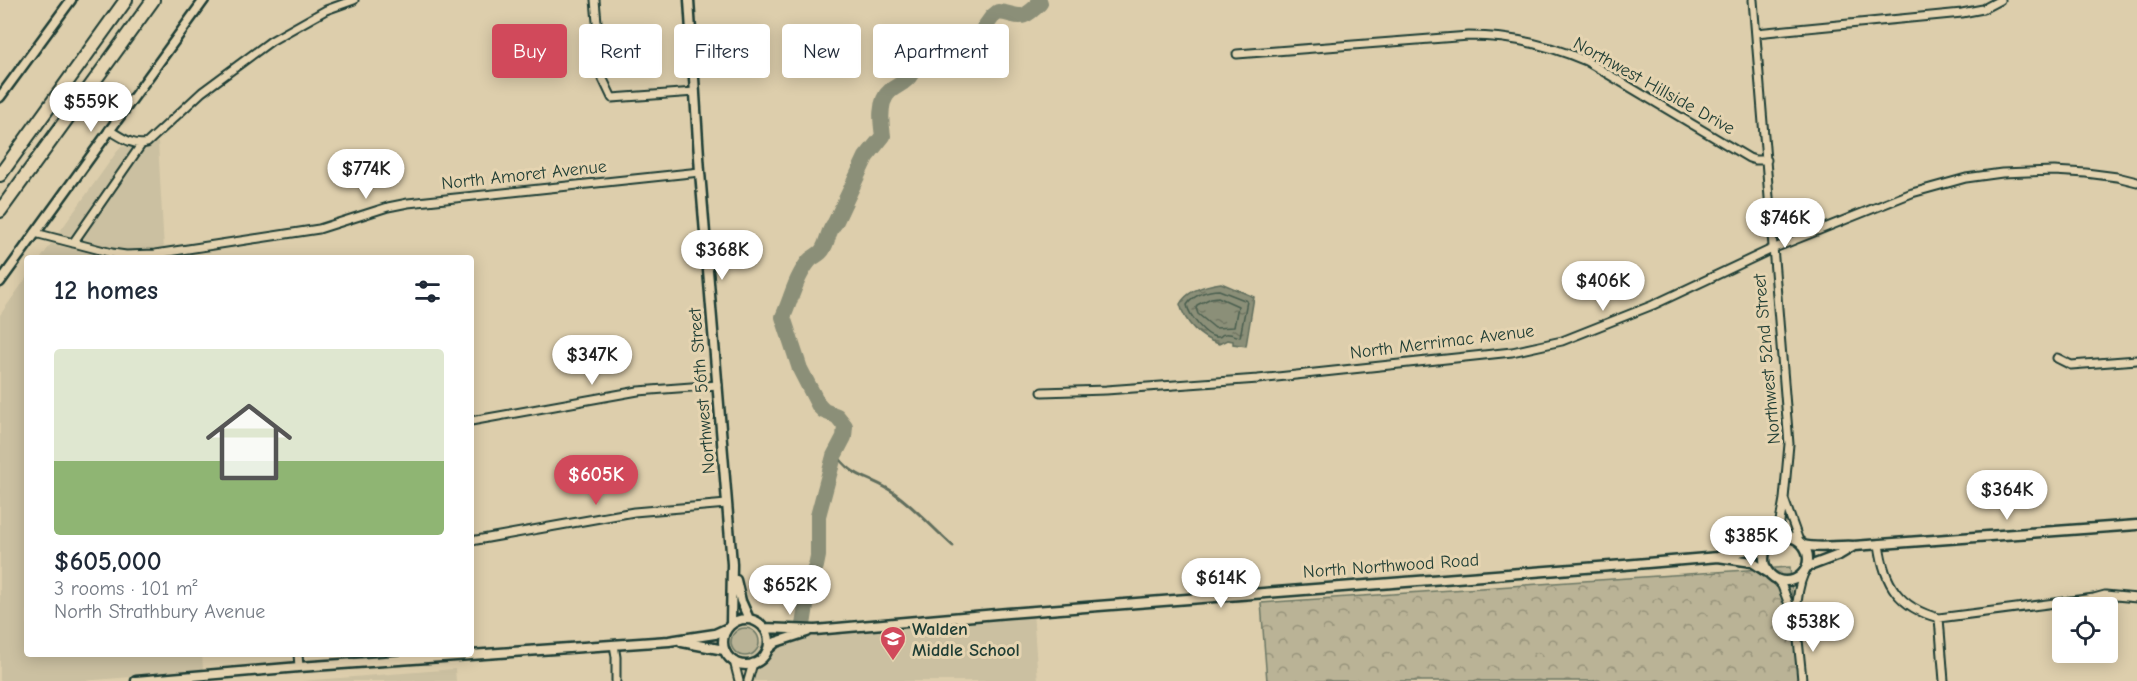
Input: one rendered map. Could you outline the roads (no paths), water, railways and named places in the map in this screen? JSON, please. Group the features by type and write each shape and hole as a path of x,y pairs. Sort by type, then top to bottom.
{"highway":[{"path":"0,175 126,0"},
{"path":"0,211 153,0"}],"street":[{"path":"0,97 71,0"},
{"path":"0,282 204,0"},
{"path":"326,10 333,0"},
{"path":"73,243 141,144 152,139 202,92 271,41 326,10 354,0"},
{"path":"595,0 602,77 612,99 695,92"},
{"name":"Northwest 56th Street","path":"689,0 700,172 732,564 729,626"},
{"name":"Northwest 52nd Street","path":"1753,0 1789,444 1784,499 1777,538"},
{"path":"1756,33 1962,13 1983,9 2000,0"},
{"name":"Northwest Hillside Drive","path":"1237,54 1469,36 1532,41 1586,61 1749,158 1767,160"},
{"path":"109,130 130,142 141,144"},
{"name":"North Merrimac Avenue","path":"1042,392 1106,390 1258,379 1512,352 1563,341 1643,309 1773,249 1912,193 1966,178 2002,173 2054,171 2117,177 2137,182"},
{"name":"North Amoret Avenue","path":"35,232 126,255 155,254 319,228 408,203 700,172"},
{"path":"2057,358 2071,365 2137,360"},
{"path":"474,420 638,391 718,385"},
{"name":"Northwest 52nd Street","path":"1784,499 1790,510 1795,533 1801,543"},
{"path":"474,540 634,512 727,504"},
{"path":"1798,628 1782,586 1767,572 1763,559 1768,545 1777,538 1789,537 1817,549 1830,546 2137,525"},
{"path":"1801,543 1808,555 1798,594 1802,681"},
{"path":"1879,544 1883,569 1899,598 1923,614 1939,618 2105,595 2137,598"},
{"name":"North Northwood Road","path":"764,628 815,630 1718,557 1768,545"},
{"path":"1777,580 1789,582 1800,577 1805,570 1854,546"},
{"name":"North Northwood Road","path":"1718,557 1744,560 1767,572"},
{"name":"Northwest 56th Street","path":"732,564 741,601 749,619"},
{"path":"1939,618 1944,681"},
{"path":"474,653 669,641 715,634 743,619 760,623 768,634 767,649 764,655 753,663 734,662"},
{"path":"729,626 723,636 724,650 734,662 739,681"},
{"name":"North Northwood Road","path":"767,649 776,642 815,630"},
{"path":"669,641 724,650"},
{"path":"614,645 616,681"},
{"path":"298,657 299,667"},
{"path":"136,681 416,657"},
{"path":"748,681 753,663"}],"water":[{"path":"1221,283 1254,297 1246,346 1233,344 1233,341 1227,340 1219,344 1206,338 1194,329 1182,311 1180,304 1188,295 1204,287"}],"waterway":[{"path":"803,625 810,581 818,556 818,516 834,456 844,437 845,426 837,416 824,411 819,406 800,369 783,317 801,274 809,261 823,249 866,157 883,136 881,112 886,95 909,77 919,55 927,45 951,39 977,38 998,12 1023,16 1040,3 1039,0"},
{"path":"836,453 841,461 855,473 889,489 953,546"}],"place":[{"name":"Walden Middle School","path":"893,662"}]}
